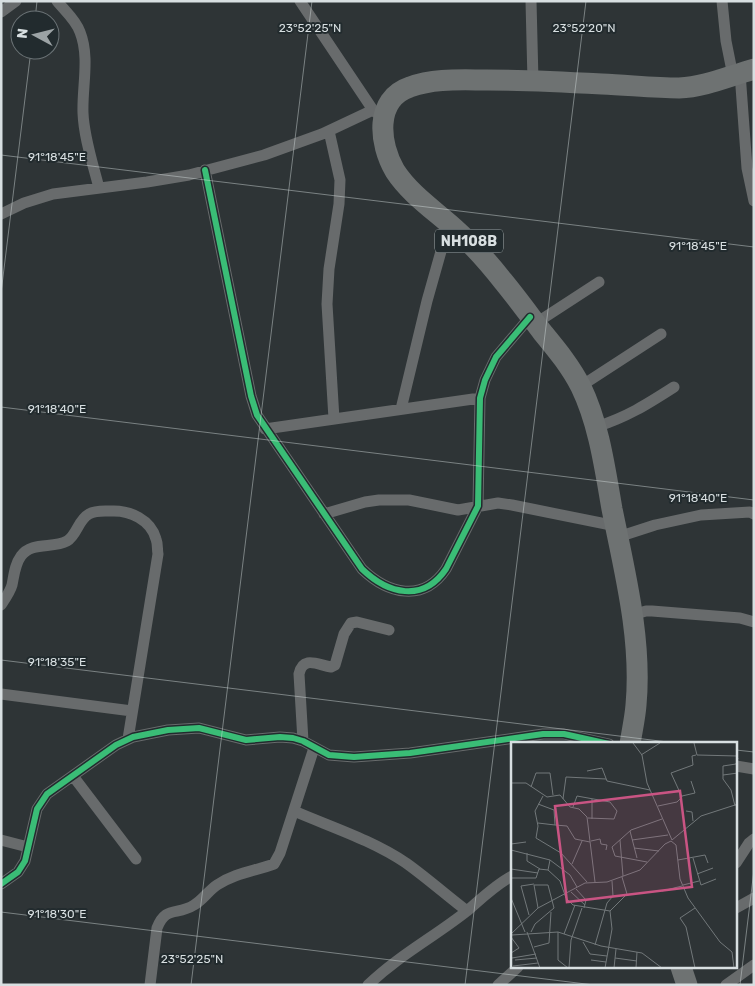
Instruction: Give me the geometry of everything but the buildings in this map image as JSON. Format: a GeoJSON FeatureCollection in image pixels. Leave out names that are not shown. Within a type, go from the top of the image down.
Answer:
{"type":"FeatureCollection","features":[{"type":"Feature","properties":{"kind":"highway"},"geometry":{"type":"LineString","coordinates":[[378,114],[400,91],[420,84],[466,80],[533,81],[681,88],[703,85],[742,73]]}},
{"type":"Feature","properties":{"kind":"highway","name":"NH108B"},"geometry":{"type":"LineString","coordinates":[[378,114],[387,154],[395,170],[414,193],[472,244],[567,364],[581,386],[596,427],[632,615],[637,687],[630,742]]}},
{"type":"Feature","properties":{"kind":"highway"},"geometry":{"type":"LineString","coordinates":[[681,968],[687,985]]}},
{"type":"Feature","properties":{"kind":"street"},"geometry":{"type":"LineString","coordinates":[[1,12],[16,1]]}},
{"type":"Feature","properties":{"kind":"street"},"geometry":{"type":"LineString","coordinates":[[57,1],[81,33],[85,60],[84,130],[99,188]]}},
{"type":"Feature","properties":{"kind":"street"},"geometry":{"type":"LineString","coordinates":[[1,214],[52,194],[156,180],[264,155],[378,114],[300,1]]}},
{"type":"Feature","properties":{"kind":"street"},"geometry":{"type":"LineString","coordinates":[[531,1],[533,81]]}},
{"type":"Feature","properties":{"kind":"street"},"geometry":{"type":"LineString","coordinates":[[722,1],[726,41],[742,73],[746,160],[754,201]]}},
{"type":"Feature","properties":{"kind":"street"},"geometry":{"type":"LineString","coordinates":[[329,131],[340,180],[339,204],[329,269],[327,304],[334,419]]}},
{"type":"Feature","properties":{"kind":"street"},"geometry":{"type":"LineString","coordinates":[[205,170],[251,396],[257,416],[362,569],[375,582],[398,590],[414,591],[430,586],[440,578],[478,506],[480,398],[485,380],[496,357],[533,320],[599,282]]}},
{"type":"Feature","properties":{"kind":"street"},"geometry":{"type":"LineString","coordinates":[[400,409],[449,223]]}},
{"type":"Feature","properties":{"kind":"street"},"geometry":{"type":"LineString","coordinates":[[581,386],[660,334]]}},
{"type":"Feature","properties":{"kind":"street"},"geometry":{"type":"LineString","coordinates":[[596,427],[642,408],[674,387]]}},
{"type":"Feature","properties":{"kind":"street"},"geometry":{"type":"LineString","coordinates":[[265,429],[480,398]]}},
{"type":"Feature","properties":{"kind":"street"},"geometry":{"type":"LineString","coordinates":[[324,514],[378,500],[409,500],[458,510],[498,503],[617,532],[701,515],[750,512],[754,514]]}},
{"type":"Feature","properties":{"kind":"street"},"geometry":{"type":"LineString","coordinates":[[1,605],[11,587],[20,556],[27,550],[36,547],[69,541],[87,515],[96,511],[119,510],[142,519],[150,527],[156,538],[158,554],[128,739]]}},
{"type":"Feature","properties":{"kind":"street"},"geometry":{"type":"LineString","coordinates":[[632,615],[646,610],[740,618],[754,622]]}},
{"type":"Feature","properties":{"kind":"street"},"geometry":{"type":"LineString","coordinates":[[304,741],[300,667],[310,662],[331,667],[334,665],[344,634],[351,623],[357,622],[389,630]]}},
{"type":"Feature","properties":{"kind":"street"},"geometry":{"type":"LineString","coordinates":[[1,694],[132,710]]}},
{"type":"Feature","properties":{"kind":"street"},"geometry":{"type":"LineString","coordinates":[[1,884],[18,872],[25,861],[33,822],[42,800],[47,794],[116,745],[128,739],[153,732],[192,728],[209,729],[246,740],[280,737],[293,738],[304,741],[329,755],[354,757],[410,753],[550,734],[564,734],[600,742]]}},
{"type":"Feature","properties":{"kind":"street"},"geometry":{"type":"LineString","coordinates":[[150,985],[158,928],[160,920],[167,913],[195,905],[215,886],[237,874],[274,864],[280,853],[314,748]]}},
{"type":"Feature","properties":{"kind":"street"},"geometry":{"type":"LineString","coordinates":[[738,766],[754,769]]}},
{"type":"Feature","properties":{"kind":"street"},"geometry":{"type":"LineString","coordinates":[[73,776],[136,859]]}},
{"type":"Feature","properties":{"kind":"street"},"geometry":{"type":"LineString","coordinates":[[294,811],[365,840],[386,851],[406,863],[467,911]]}},
{"type":"Feature","properties":{"kind":"street"},"geometry":{"type":"LineString","coordinates":[[738,860],[749,843],[754,839]]}},
{"type":"Feature","properties":{"kind":"street"},"geometry":{"type":"LineString","coordinates":[[1,840],[28,847]]}},
{"type":"Feature","properties":{"kind":"street"},"geometry":{"type":"LineString","coordinates":[[368,985],[393,963],[467,911],[484,895],[511,877]]}},
{"type":"Feature","properties":{"kind":"street"},"geometry":{"type":"LineString","coordinates":[[738,907],[754,898]]}},
{"type":"Feature","properties":{"kind":"street"},"geometry":{"type":"LineString","coordinates":[[726,985],[754,965]]}},
{"type":"Feature","properties":{"kind":"street"},"geometry":{"type":"LineString","coordinates":[[498,985],[517,968]]}},
{"type":"Feature","properties":{"kind":"cycle path"},"geometry":{"type":"LineString","coordinates":[[205,170],[251,396],[257,415],[362,569],[372,578],[394,589],[416,591],[427,587],[437,580],[446,569],[478,506],[480,398],[485,380],[496,357],[530,317]]}},
{"type":"Feature","properties":{"kind":"cycle path"},"geometry":{"type":"LineString","coordinates":[[1,884],[18,872],[25,861],[37,809],[47,794],[116,745],[133,737],[168,730],[199,728],[246,740],[280,737],[293,738],[303,741],[329,755],[354,757],[410,753],[543,734],[564,734],[600,742]]}}]}
